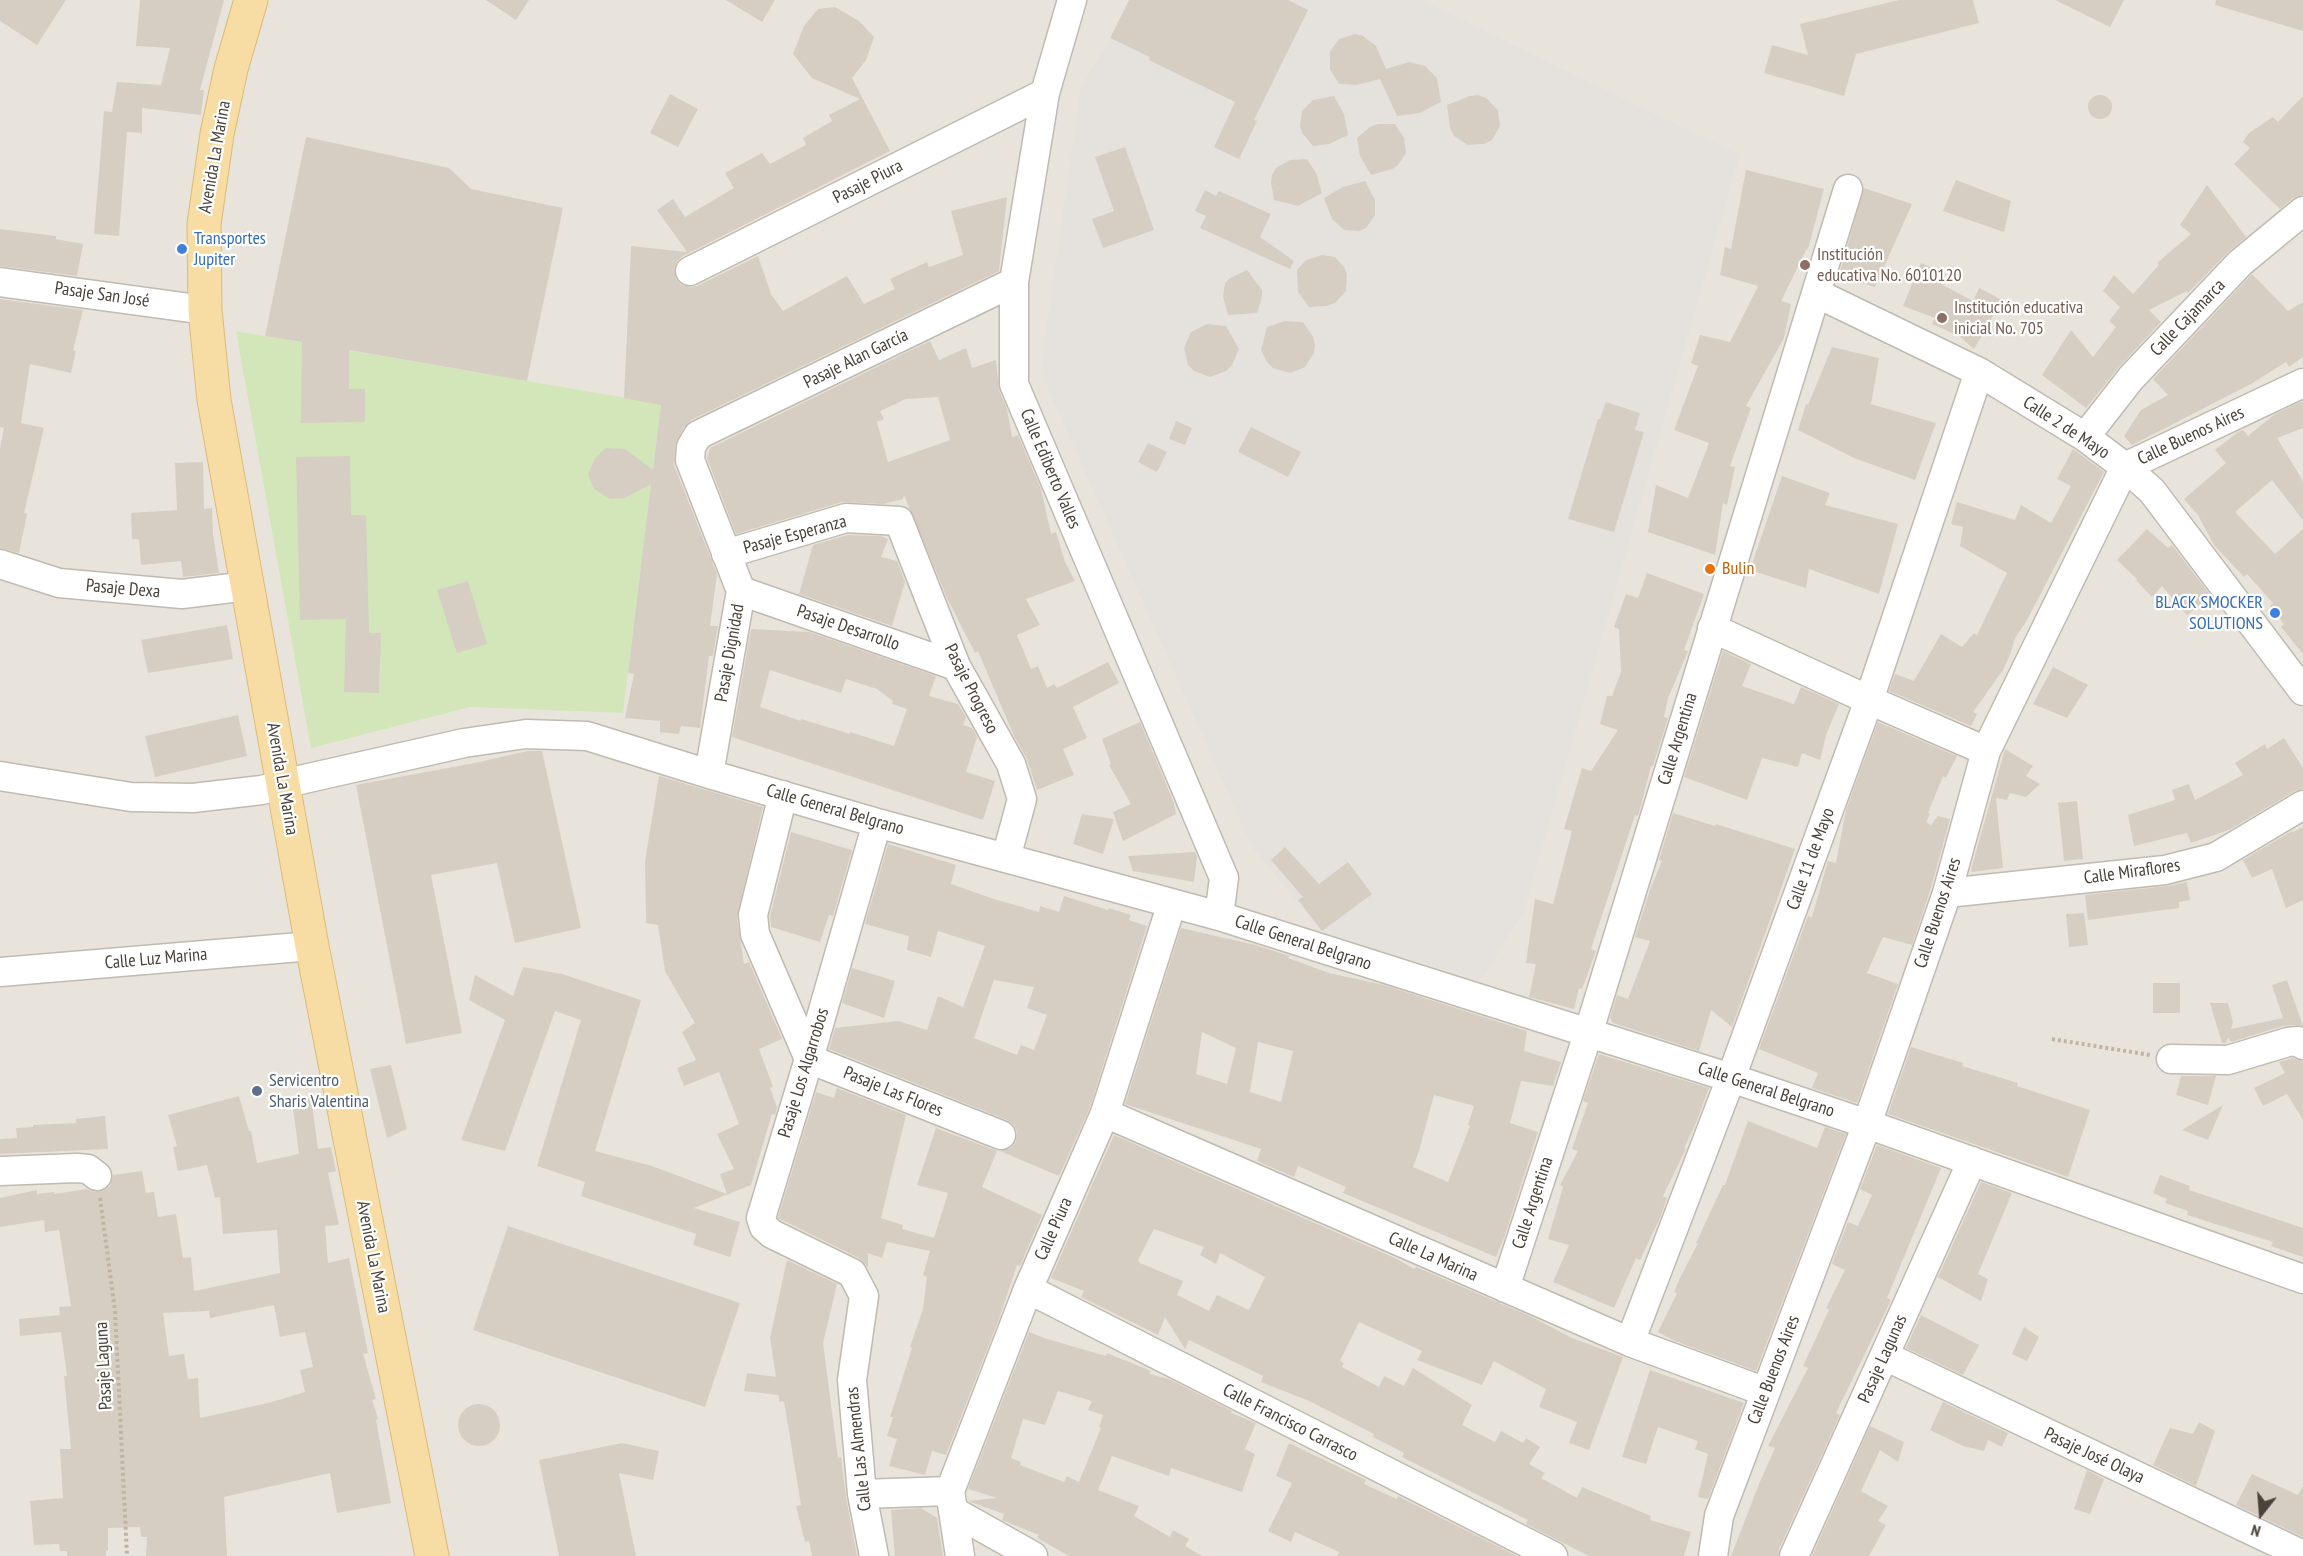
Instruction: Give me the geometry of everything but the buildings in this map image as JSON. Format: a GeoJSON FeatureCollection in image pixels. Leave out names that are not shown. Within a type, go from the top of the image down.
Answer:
{"type":"FeatureCollection","features":[{"type":"Feature","properties":{"kind":"main road","name":"Avenida La Marina"},"geometry":{"type":"LineString","coordinates":[[251,0],[231,69],[217,134],[204,224],[205,310],[214,400],[312,946],[432,1556]]}},
{"type":"Feature","properties":{"kind":"street","name":"Calle Ediberto Valles"},"geometry":{"type":"LineString","coordinates":[[1072,0],[1045,93],[1014,282],[1014,384],[1224,878],[1220,916]]}},
{"type":"Feature","properties":{"kind":"street","name":"Pasaje Piura"},"geometry":{"type":"LineString","coordinates":[[690,271],[1045,93]]}},
{"type":"Feature","properties":{"kind":"street","name":"Calle Argentina"},"geometry":{"type":"LineString","coordinates":[[1505,1288],[1588,1034],[1848,189]]}},
{"type":"Feature","properties":{"kind":"street","name":"Calle Cajamarca"},"geometry":{"type":"LineString","coordinates":[[2085,437],[2131,378],[2240,264],[2303,211]]}},
{"type":"Feature","properties":{"kind":"street","name":"Pasaje San José"},"geometry":{"type":"LineString","coordinates":[[0,282],[205,310]]}},
{"type":"Feature","properties":{"kind":"street","name":"Pasaje Alan García"},"geometry":{"type":"LineString","coordinates":[[698,435],[1014,282]]}},
{"type":"Feature","properties":{"kind":"street","name":"Calle 2 de Mayo"},"geometry":{"type":"LineString","coordinates":[[1816,293],[1979,372],[2085,437],[2125,467],[2152,492],[2303,691]]}},
{"type":"Feature","properties":{"kind":"street","name":"Calle 11 de Mayo"},"geometry":{"type":"LineString","coordinates":[[1630,1342],[1731,1078],[1869,700],[1979,372]]}},
{"type":"Feature","properties":{"kind":"street","name":"Calle Buenos Aires"},"geometry":{"type":"LineString","coordinates":[[1713,1556],[1719,1516],[1867,1124],[1947,893],[1986,751],[2125,467],[2303,383]]}},
{"type":"Feature","properties":{"kind":"street","name":"Pasaje Dignidad"},"geometry":{"type":"LineString","coordinates":[[698,435],[691,447],[690,460],[741,591],[710,774]]}},
{"type":"Feature","properties":{"kind":"street","name":"Pasaje Esperanza"},"geometry":{"type":"LineString","coordinates":[[726,554],[846,518],[899,521]]}},
{"type":"Feature","properties":{"kind":"street","name":"Pasaje Progreso"},"geometry":{"type":"LineString","coordinates":[[899,521],[956,666],[1011,764],[1022,799],[1006,858]]}},
{"type":"Feature","properties":{"kind":"street","name":"Pasaje Dexa"},"geometry":{"type":"LineString","coordinates":[[0,564],[59,583],[182,594],[248,586]]}},
{"type":"Feature","properties":{"kind":"street","name":"Pasaje Desarrollo"},"geometry":{"type":"LineString","coordinates":[[741,591],[956,666]]}},
{"type":"Feature","properties":{"kind":"street"},"geometry":{"type":"LineString","coordinates":[[1712,628],[1986,751]]}},
{"type":"Feature","properties":{"kind":"street","name":"Calle General Belgrano"},"geometry":{"type":"LineString","coordinates":[[0,776],[141,798],[193,798],[262,790],[464,744],[525,734],[587,736],[877,823],[1220,916],[1731,1078],[2303,1279]]}},
{"type":"Feature","properties":{"kind":"street"},"geometry":{"type":"LineString","coordinates":[[783,795],[753,915],[755,934],[809,1059]]}},
{"type":"Feature","properties":{"kind":"street","name":"Calle Miraflores"},"geometry":{"type":"LineString","coordinates":[[1947,893],[2165,870],[2216,857],[2303,805]]}},
{"type":"Feature","properties":{"kind":"street","name":"Pasaje Los Algarrobos"},"geometry":{"type":"LineString","coordinates":[[852,1273],[772,1234],[764,1227],[761,1218],[877,823]]}},
{"type":"Feature","properties":{"kind":"street","name":"Calle Piura"},"geometry":{"type":"LineString","coordinates":[[960,1556],[952,1501],[1028,1289],[1105,1113],[1172,903]]}},
{"type":"Feature","properties":{"kind":"street","name":"Calle Luz Marina"},"geometry":{"type":"LineString","coordinates":[[0,972],[312,946]]}},
{"type":"Feature","properties":{"kind":"street"},"geometry":{"type":"LineString","coordinates":[[2171,1059],[2228,1060],[2288,1042],[2298,1041],[2303,1045]]}},
{"type":"Feature","properties":{"kind":"street","name":"Pasaje Las Flores"},"geometry":{"type":"LineString","coordinates":[[809,1059],[1001,1135]]}},
{"type":"Feature","properties":{"kind":"street","name":"Calle La Marina"},"geometry":{"type":"LineString","coordinates":[[1105,1113],[1630,1342],[1766,1392]]}},
{"type":"Feature","properties":{"kind":"street","name":"Pasaje Lagunas"},"geometry":{"type":"LineString","coordinates":[[1794,1556],[1972,1161]]}},
{"type":"Feature","properties":{"kind":"street"},"geometry":{"type":"LineString","coordinates":[[0,1171],[76,1168],[88,1169],[97,1176]]}},
{"type":"Feature","properties":{"kind":"street","name":"Calle Las Almendras"},"geometry":{"type":"LineString","coordinates":[[852,1273],[864,1296],[852,1380],[862,1494],[873,1556]]}},
{"type":"Feature","properties":{"kind":"street","name":"Calle Francisco Carrasco"},"geometry":{"type":"LineString","coordinates":[[1028,1289],[1553,1556]]}},
{"type":"Feature","properties":{"kind":"street","name":"Pasaje José Olaya"},"geometry":{"type":"LineString","coordinates":[[1885,1356],[2303,1556]]}},
{"type":"Feature","properties":{"kind":"street"},"geometry":{"type":"LineString","coordinates":[[862,1494],[952,1501],[1033,1556]]}},
{"type":"Feature","properties":{"kind":"path"},"geometry":{"type":"LineString","coordinates":[[2052,1039],[2171,1059]]}},
{"type":"Feature","properties":{"kind":"path","name":"Pasaje Laguna"},"geometry":{"type":"LineString","coordinates":[[97,1176],[115,1311],[128,1556]]}},
{"type":"Feature","properties":{"kind":"shaded area"},"geometry":{"type":"Polygon","coordinates":[[[0,0],[2303,0],[2303,1556],[0,1556],[0,0]]]}},
{"type":"Feature","properties":{"kind":"shaded area"},"geometry":{"type":"Polygon","coordinates":[[[1133,0],[1421,0],[1740,155],[1524,912],[1481,980],[1325,935],[1252,847],[1040,371],[1081,87],[1133,0]]]}},
{"type":"Feature","properties":{"kind":"green space"},"geometry":{"type":"Polygon","coordinates":[[[236,331],[661,404],[623,713],[470,707],[311,748],[236,331]]]}},
{"type":"Feature","properties":{"kind":"place","name":"Transportes Jupiter"},"geometry":{"type":"Point","coordinates":[182,249]}},
{"type":"Feature","properties":{"kind":"place","name":"Institución educativa No. 6010120"},"geometry":{"type":"Point","coordinates":[1805,265]}},
{"type":"Feature","properties":{"kind":"place","name":"Institución educativa inicial No. 705"},"geometry":{"type":"Point","coordinates":[1942,318]}},
{"type":"Feature","properties":{"kind":"place","name":"Bulin"},"geometry":{"type":"Point","coordinates":[1710,569]}},
{"type":"Feature","properties":{"kind":"place","name":"BLACK SMOCKER SOLUTIONS"},"geometry":{"type":"Point","coordinates":[2275,613]}},
{"type":"Feature","properties":{"kind":"place","name":"Servicentro Sharis Valentina"},"geometry":{"type":"Point","coordinates":[257,1091]}}]}
